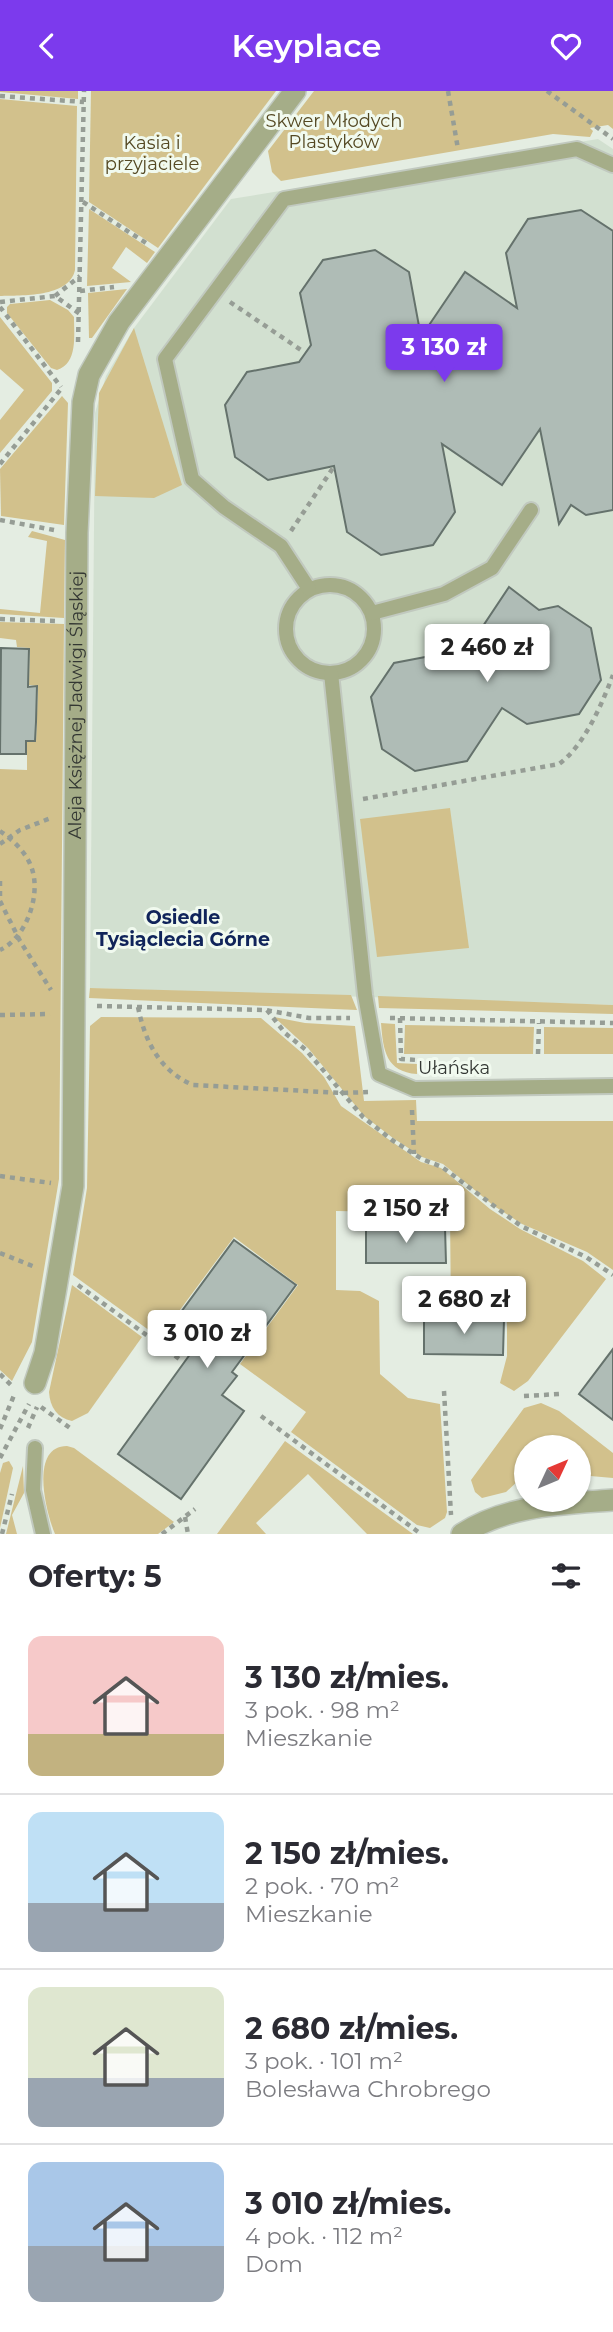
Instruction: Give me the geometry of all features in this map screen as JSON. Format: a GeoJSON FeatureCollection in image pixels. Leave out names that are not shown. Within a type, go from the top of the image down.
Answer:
{"type":"FeatureCollection","features":[{"type":"Feature","properties":{"kind":"street","name":"Aleja Księżnej Jadwigi Śląskiej"},"geometry":{"type":"LineString","coordinates":[[26,1386],[45,1353],[73,1186],[80,426],[89,375],[119,322],[295,91]]}},
{"type":"Feature","properties":{"kind":"street"},"geometry":{"type":"LineString","coordinates":[[455,1528],[519,1510],[613,1500]]}},
{"type":"Feature","properties":{"kind":"lane"},"geometry":{"type":"LineString","coordinates":[[309,589],[281,546],[224,507],[192,479],[166,359],[284,199],[577,149],[613,165]]}},
{"type":"Feature","properties":{"kind":"lane"},"geometry":{"type":"LineString","coordinates":[[372,613],[444,594],[492,568],[531,510]]}},
{"type":"Feature","properties":{"kind":"lane"},"geometry":{"type":"LineString","coordinates":[[327,584],[346,587],[362,597],[372,613],[374,632],[369,651],[357,664],[331,673],[306,667],[293,655],[287,642],[287,614],[294,601],[309,589],[327,584]]}},
{"type":"Feature","properties":{"kind":"lane"},"geometry":{"type":"LineString","coordinates":[[331,673],[365,995],[379,1074]]}},
{"type":"Feature","properties":{"kind":"lane","name":"Ułańska"},"geometry":{"type":"LineString","coordinates":[[379,1074],[414,1089],[613,1086]]}},
{"type":"Feature","properties":{"kind":"lane"},"geometry":{"type":"LineString","coordinates":[[35,1448],[33,1490],[43,1534]]}},
{"type":"Feature","properties":{"kind":"path"},"geometry":{"type":"LineString","coordinates":[[78,344],[84,91]]}},
{"type":"Feature","properties":{"kind":"path"},"geometry":{"type":"LineString","coordinates":[[448,91],[461,167]]}},
{"type":"Feature","properties":{"kind":"path"},"geometry":{"type":"LineString","coordinates":[[547,91],[613,139]]}},
{"type":"Feature","properties":{"kind":"path"},"geometry":{"type":"LineString","coordinates":[[0,96],[84,102]]}},
{"type":"Feature","properties":{"kind":"path"},"geometry":{"type":"LineString","coordinates":[[82,202],[169,257]]}},
{"type":"Feature","properties":{"kind":"path"},"geometry":{"type":"LineString","coordinates":[[62,387],[0,305],[55,296],[80,275]]}},
{"type":"Feature","properties":{"kind":"path"},"geometry":{"type":"LineString","coordinates":[[215,292],[301,350]]}},
{"type":"Feature","properties":{"kind":"path"},"geometry":{"type":"LineString","coordinates":[[55,296],[80,314]]}},
{"type":"Feature","properties":{"kind":"path"},"geometry":{"type":"LineString","coordinates":[[0,464],[62,387],[74,367],[89,375]]}},
{"type":"Feature","properties":{"kind":"path"},"geometry":{"type":"LineString","coordinates":[[281,546],[333,468]]}},
{"type":"Feature","properties":{"kind":"path"},"geometry":{"type":"LineString","coordinates":[[0,520],[78,533]]}},
{"type":"Feature","properties":{"kind":"path"},"geometry":{"type":"LineString","coordinates":[[0,619],[77,622]]}},
{"type":"Feature","properties":{"kind":"path"},"geometry":{"type":"LineString","coordinates":[[345,802],[559,764],[582,738],[613,675]]}},
{"type":"Feature","properties":{"kind":"path"},"geometry":{"type":"LineString","coordinates":[[0,844],[35,824],[76,811]]}},
{"type":"Feature","properties":{"kind":"path"},"geometry":{"type":"LineString","coordinates":[[0,831],[28,859],[34,886],[27,921],[18,937],[0,950]]}},
{"type":"Feature","properties":{"kind":"path"},"geometry":{"type":"LineString","coordinates":[[0,881],[0,901],[42,979],[75,1011]]}},
{"type":"Feature","properties":{"kind":"path"},"geometry":{"type":"LineString","coordinates":[[138,1007],[142,1028],[153,1052],[175,1077],[193,1085],[343,1093],[388,1090],[379,1074]]}},
{"type":"Feature","properties":{"kind":"path"},"geometry":{"type":"LineString","coordinates":[[0,1015],[138,1007],[266,1010],[309,1017],[613,1023]]}},
{"type":"Feature","properties":{"kind":"path"},"geometry":{"type":"LineString","coordinates":[[266,1010],[363,1118],[414,1154],[442,1167],[522,1226],[586,1257],[613,1275]]}},
{"type":"Feature","properties":{"kind":"path"},"geometry":{"type":"LineString","coordinates":[[400,1018],[401,1059],[417,1060]]}},
{"type":"Feature","properties":{"kind":"path"},"geometry":{"type":"LineString","coordinates":[[538,1054],[539,1023]]}},
{"type":"Feature","properties":{"kind":"path"},"geometry":{"type":"LineString","coordinates":[[411,1103],[414,1154]]}},
{"type":"Feature","properties":{"kind":"path"},"geometry":{"type":"LineString","coordinates":[[0,1176],[73,1186]]}},
{"type":"Feature","properties":{"kind":"path"},"geometry":{"type":"LineString","coordinates":[[0,1253],[72,1280],[182,1361]]}},
{"type":"Feature","properties":{"kind":"path"},"geometry":{"type":"LineString","coordinates":[[0,1429],[26,1386]]}},
{"type":"Feature","properties":{"kind":"path"},"geometry":{"type":"LineString","coordinates":[[0,1458],[31,1401],[26,1386]]}},
{"type":"Feature","properties":{"kind":"path"},"geometry":{"type":"LineString","coordinates":[[444,1391],[451,1512],[455,1528]]}},
{"type":"Feature","properties":{"kind":"path"},"geometry":{"type":"LineString","coordinates":[[524,1396],[560,1394]]}},
{"type":"Feature","properties":{"kind":"path"},"geometry":{"type":"LineString","coordinates":[[41,1408],[70,1428]]}},
{"type":"Feature","properties":{"kind":"path"},"geometry":{"type":"LineString","coordinates":[[261,1416],[421,1534]]}},
{"type":"Feature","properties":{"kind":"path"},"geometry":{"type":"LineString","coordinates":[[162,1534],[195,1509]]}},
{"type":"Feature","properties":{"kind":"path"},"geometry":{"type":"LineString","coordinates":[[185,1517],[188,1534]]}},
{"type":"Feature","properties":{"kind":"shaded area"},"geometry":{"type":"Polygon","coordinates":[[[598,139],[613,149],[613,1005],[90,988],[95,413],[106,376],[134,328],[231,199],[598,139]]]}},
{"type":"Feature","properties":{"kind":"green space"},"geometry":{"type":"Polygon","coordinates":[[[78,91],[78,99],[0,92],[78,91]]]}},
{"type":"Feature","properties":{"kind":"green space","name":"Kasia i przyjaciele"},"geometry":{"type":"Polygon","coordinates":[[[91,91],[276,91],[158,248],[89,202],[91,91]]]}},
{"type":"Feature","properties":{"kind":"green space","name":"Skwer Młodych Plastyków"},"geometry":{"type":"Polygon","coordinates":[[[314,91],[613,91],[613,129],[608,125],[590,128],[593,131],[590,137],[553,134],[281,181],[272,172],[268,151],[314,91]]]}},
{"type":"Feature","properties":{"kind":"green space"},"geometry":{"type":"Polygon","coordinates":[[[0,99],[77,106],[75,270],[64,286],[43,293],[0,296],[0,99]]]}},
{"type":"Feature","properties":{"kind":"green space"},"geometry":{"type":"Polygon","coordinates":[[[89,209],[155,252],[147,263],[126,247],[112,268],[131,282],[87,286],[89,209]]]}},
{"type":"Feature","properties":{"kind":"green space"},"geometry":{"type":"Polygon","coordinates":[[[127,289],[92,338],[89,338],[88,293],[127,289]]]}},
{"type":"Feature","properties":{"kind":"green space"},"geometry":{"type":"Polygon","coordinates":[[[50,300],[68,310],[74,317],[72,355],[64,366],[57,370],[51,368],[7,313],[10,304],[50,300]]]}},
{"type":"Feature","properties":{"kind":"green space"},"geometry":{"type":"Polygon","coordinates":[[[0,317],[52,383],[52,391],[0,453],[0,420],[24,390],[0,369],[0,317]]]}},
{"type":"Feature","properties":{"kind":"green space"},"geometry":{"type":"Polygon","coordinates":[[[134,328],[182,485],[154,498],[95,496],[99,393],[134,328]]]}},
{"type":"Feature","properties":{"kind":"green space"},"geometry":{"type":"Polygon","coordinates":[[[62,396],[68,403],[64,525],[1,516],[0,469],[62,396]]]}},
{"type":"Feature","properties":{"kind":"green space"},"geometry":{"type":"Polygon","coordinates":[[[32,531],[65,540],[64,618],[0,614],[0,609],[40,613],[47,541],[28,537],[32,531]]]}},
{"type":"Feature","properties":{"kind":"green space"},"geometry":{"type":"Polygon","coordinates":[[[0,622],[64,624],[59,1179],[32,1342],[12,1381],[0,1370],[0,769],[27,770],[27,742],[36,742],[38,686],[29,685],[30,648],[17,647],[16,640],[0,638],[0,622]]]}},
{"type":"Feature","properties":{"kind":"green space"},"geometry":{"type":"Polygon","coordinates":[[[450,808],[469,948],[377,957],[360,819],[450,808]]]}},
{"type":"Feature","properties":{"kind":"green space"},"geometry":{"type":"Polygon","coordinates":[[[90,988],[351,995],[357,1010],[89,998],[90,988]]]}},
{"type":"Feature","properties":{"kind":"green space"},"geometry":{"type":"Polygon","coordinates":[[[378,996],[613,1005],[613,1014],[379,1008],[378,996]]]}},
{"type":"Feature","properties":{"kind":"green space"},"geometry":{"type":"Polygon","coordinates":[[[101,1017],[261,1018],[302,1053],[324,1077],[341,1106],[421,1162],[441,1168],[490,1209],[520,1229],[583,1261],[606,1279],[528,1381],[514,1391],[500,1383],[507,1356],[507,1316],[451,1313],[450,1213],[336,1211],[336,1290],[360,1291],[379,1301],[380,1374],[408,1398],[440,1404],[447,1512],[445,1518],[430,1528],[417,1525],[291,1432],[306,1412],[240,1364],[298,1285],[234,1237],[168,1326],[157,1336],[73,1275],[87,1188],[90,1026],[101,1017]]]}},
{"type":"Feature","properties":{"kind":"green space"},"geometry":{"type":"Polygon","coordinates":[[[274,1017],[305,1023],[355,1026],[364,1101],[416,1100],[417,1121],[613,1121],[613,1270],[587,1252],[522,1224],[494,1206],[443,1164],[422,1157],[393,1138],[364,1116],[308,1048],[274,1017]]]}},
{"type":"Feature","properties":{"kind":"green space"},"geometry":{"type":"Polygon","coordinates":[[[381,1023],[395,1024],[397,1063],[417,1064],[417,1074],[399,1069],[388,1058],[381,1023]]]}},
{"type":"Feature","properties":{"kind":"green space"},"geometry":{"type":"Polygon","coordinates":[[[405,1025],[534,1027],[533,1054],[404,1054],[405,1025]]]}},
{"type":"Feature","properties":{"kind":"green space"},"geometry":{"type":"Polygon","coordinates":[[[544,1027],[613,1028],[613,1054],[544,1054],[544,1027]]]}},
{"type":"Feature","properties":{"kind":"green space"},"geometry":{"type":"Polygon","coordinates":[[[72,1285],[142,1337],[88,1413],[72,1421],[55,1411],[49,1392],[72,1285]]]}},
{"type":"Feature","properties":{"kind":"green space"},"geometry":{"type":"Polygon","coordinates":[[[541,1403],[559,1411],[590,1435],[514,1435],[514,1485],[506,1492],[482,1498],[475,1492],[471,1480],[524,1408],[541,1403]]]}},
{"type":"Feature","properties":{"kind":"green space"},"geometry":{"type":"Polygon","coordinates":[[[592,1437],[613,1453],[613,1478],[592,1476],[592,1437]]]}},
{"type":"Feature","properties":{"kind":"green space"},"geometry":{"type":"Polygon","coordinates":[[[285,1441],[413,1534],[367,1534],[308,1474],[256,1523],[266,1534],[217,1534],[285,1441]]]}},
{"type":"Feature","properties":{"kind":"green space"},"geometry":{"type":"Polygon","coordinates":[[[67,1446],[74,1448],[174,1522],[158,1534],[55,1534],[45,1497],[44,1468],[55,1449],[67,1446]]]}},
{"type":"Feature","properties":{"kind":"green space"},"geometry":{"type":"Polygon","coordinates":[[[9,1461],[13,1468],[0,1528],[0,1473],[3,1463],[9,1461]]]}},
{"type":"Feature","properties":{"kind":"green space"},"geometry":{"type":"Polygon","coordinates":[[[23,1466],[24,1493],[12,1515],[17,1534],[6,1534],[23,1466]]]}},
{"type":"Feature","properties":{"kind":"building"},"geometry":{"type":"Polygon","coordinates":[[[581,210],[613,231],[613,510],[586,515],[571,505],[559,524],[540,429],[502,485],[442,444],[455,512],[433,545],[381,555],[347,532],[334,466],[268,480],[235,457],[225,405],[247,372],[299,362],[311,345],[300,293],[323,260],[375,250],[409,272],[421,337],[465,272],[517,308],[506,253],[528,219],[581,210]]]}},
{"type":"Feature","properties":{"kind":"building"},"geometry":{"type":"Polygon","coordinates":[[[509,587],[539,610],[558,606],[591,628],[601,680],[579,714],[527,724],[502,708],[467,761],[415,771],[382,749],[371,697],[394,663],[446,653],[459,662],[509,587]]]}},
{"type":"Feature","properties":{"kind":"building"},"geometry":{"type":"Polygon","coordinates":[[[1,648],[29,649],[28,687],[37,686],[36,722],[35,741],[26,741],[26,754],[0,754],[1,648]]]}},
{"type":"Feature","properties":{"kind":"building"},"geometry":{"type":"Polygon","coordinates":[[[366,1227],[445,1227],[446,1263],[366,1263],[366,1227]]]}},
{"type":"Feature","properties":{"kind":"building"},"geometry":{"type":"Polygon","coordinates":[[[234,1240],[296,1285],[232,1372],[237,1376],[222,1395],[244,1411],[181,1499],[118,1454],[196,1346],[170,1327],[234,1240]]]}},
{"type":"Feature","properties":{"kind":"building"},"geometry":{"type":"Polygon","coordinates":[[[424,1318],[504,1319],[503,1355],[424,1354],[424,1318]]]}},
{"type":"Feature","properties":{"kind":"building"},"geometry":{"type":"Polygon","coordinates":[[[613,1349],[613,1420],[579,1394],[613,1349]]]}},
{"type":"Feature","properties":{"kind":"district","name":"Osiedle Tysiąclecia Górne"},"geometry":{"type":"Point","coordinates":[183,928]}}]}
